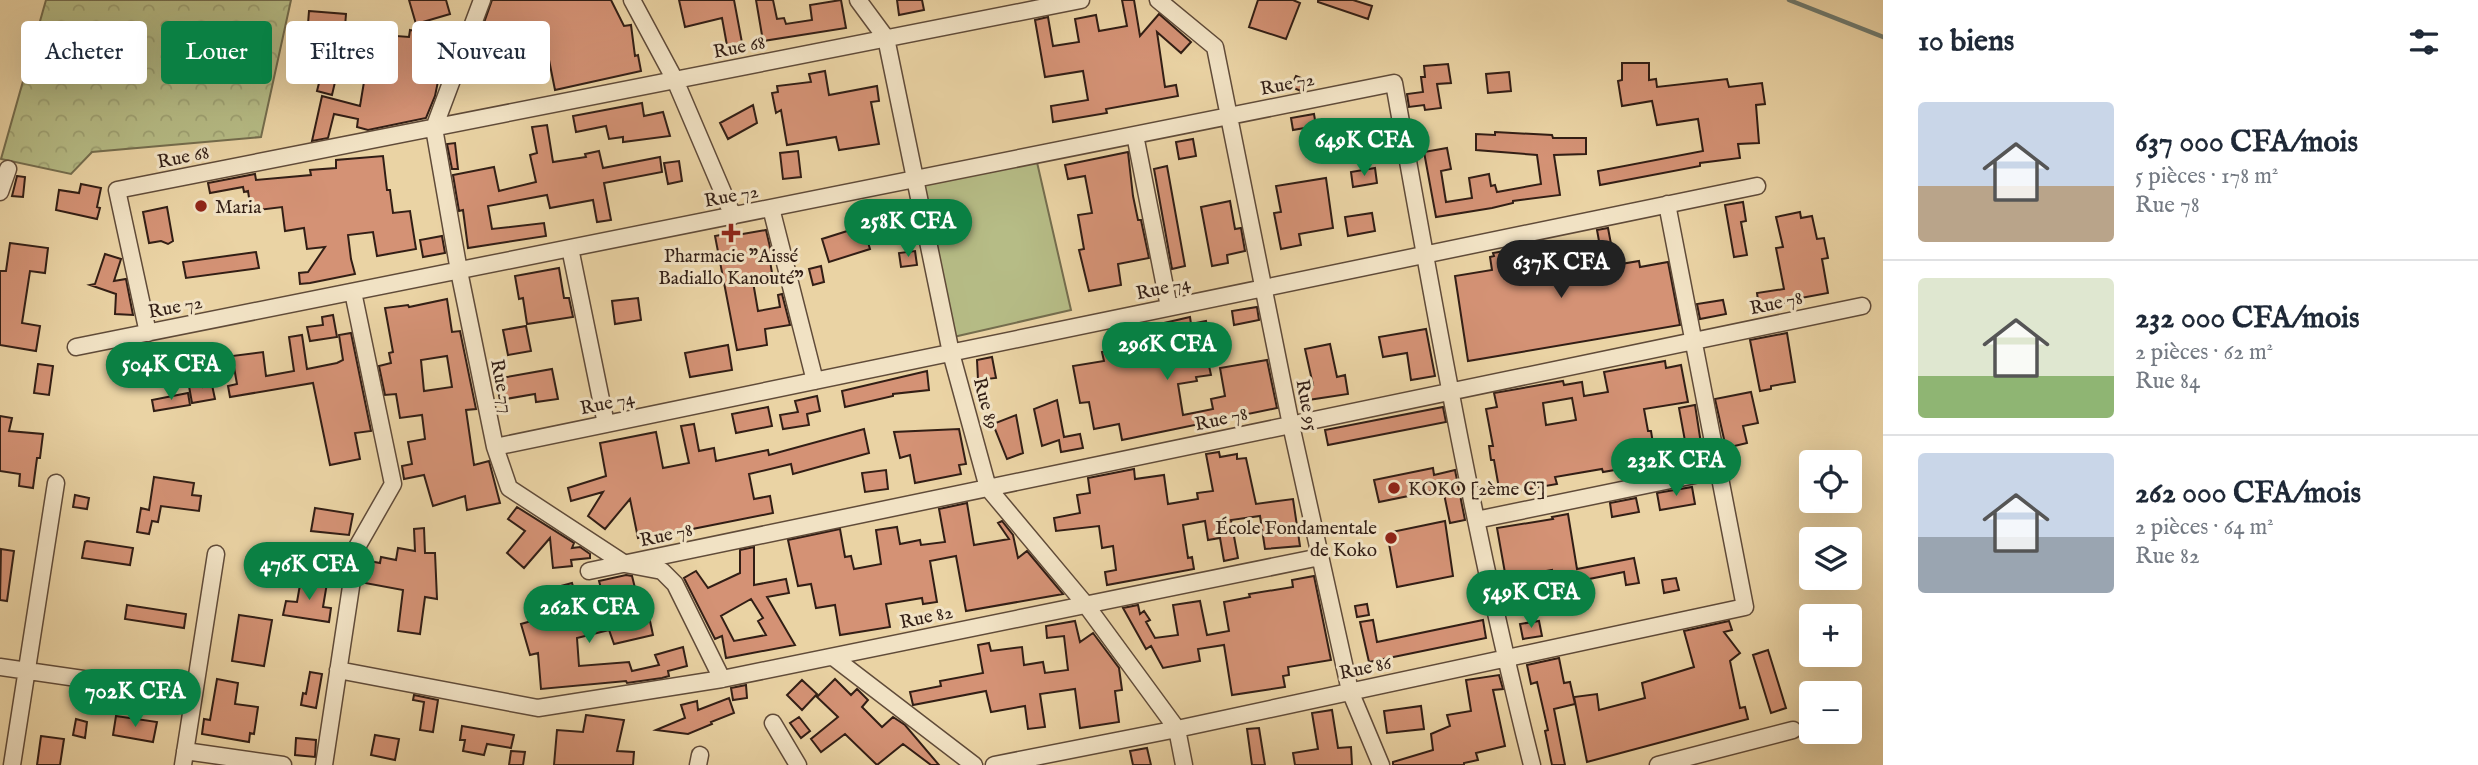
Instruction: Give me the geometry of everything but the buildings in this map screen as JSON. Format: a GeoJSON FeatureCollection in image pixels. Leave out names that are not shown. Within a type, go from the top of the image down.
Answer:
{"type":"FeatureCollection","features":[{"type":"Feature","properties":{"kind":"street"},"geometry":{"type":"LineString","coordinates":[[434,128],[482,0]]}},
{"type":"Feature","properties":{"kind":"street"},"geometry":{"type":"LineString","coordinates":[[632,0],[675,80],[733,216]]}},
{"type":"Feature","properties":{"kind":"street","name":"Rue 89"},"geometry":{"type":"LineString","coordinates":[[858,0],[886,38],[951,353],[988,488],[1086,605],[1177,729],[1184,765]]}},
{"type":"Feature","properties":{"kind":"street","name":"Rue 68"},"geometry":{"type":"LineString","coordinates":[[148,333],[117,190],[1081,0]]}},
{"type":"Feature","properties":{"kind":"street","name":"Rue 95"},"geometry":{"type":"LineString","coordinates":[[1158,0],[1215,47],[1290,425],[1350,691],[1381,765]]}},
{"type":"Feature","properties":{"kind":"street","name":"Rue 72"},"geometry":{"type":"LineString","coordinates":[[76,347],[1394,83],[1425,254]]}},
{"type":"Feature","properties":{"kind":"street","name":"Rue 77"},"geometry":{"type":"LineString","coordinates":[[434,128],[459,271],[495,447],[509,488],[625,564],[662,571],[675,584],[722,680]]}},
{"type":"Feature","properties":{"kind":"street"},"geometry":{"type":"LineString","coordinates":[[1135,135],[1169,307]]}},
{"type":"Feature","properties":{"kind":"street"},"geometry":{"type":"LineString","coordinates":[[0,192],[8,169]]}},
{"type":"Feature","properties":{"kind":"street","name":"Rue 74"},"geometry":{"type":"LineString","coordinates":[[495,447],[1757,186]]}},
{"type":"Feature","properties":{"kind":"street"},"geometry":{"type":"LineString","coordinates":[[1476,520],[1719,470],[1667,204]]}},
{"type":"Feature","properties":{"kind":"street"},"geometry":{"type":"LineString","coordinates":[[771,208],[814,381]]}},
{"type":"Feature","properties":{"kind":"street"},"geometry":{"type":"LineString","coordinates":[[570,248],[606,424]]}},
{"type":"Feature","properties":{"kind":"street"},"geometry":{"type":"LineString","coordinates":[[1425,254],[1476,520],[1505,658],[1532,765]]}},
{"type":"Feature","properties":{"kind":"street"},"geometry":{"type":"LineString","coordinates":[[324,765],[357,547],[393,484],[353,292]]}},
{"type":"Feature","properties":{"kind":"street","name":"Rue 78"},"geometry":{"type":"LineString","coordinates":[[589,571],[1861,306]]}},
{"type":"Feature","properties":{"kind":"street","name":"Rue 86"},"geometry":{"type":"LineString","coordinates":[[994,765],[1177,729],[1745,607],[1719,470]]}},
{"type":"Feature","properties":{"kind":"street"},"geometry":{"type":"LineString","coordinates":[[12,765],[56,483]]}},
{"type":"Feature","properties":{"kind":"street"},"geometry":{"type":"LineString","coordinates":[[216,554],[184,758],[283,765]]}},
{"type":"Feature","properties":{"kind":"street","name":"Rue 82"},"geometry":{"type":"LineString","coordinates":[[338,670],[538,708],[722,680],[1320,557]]}},
{"type":"Feature","properties":{"kind":"street"},"geometry":{"type":"LineString","coordinates":[[833,657],[974,765]]}},
{"type":"Feature","properties":{"kind":"street"},"geometry":{"type":"LineString","coordinates":[[0,667],[194,695]]}},
{"type":"Feature","properties":{"kind":"street"},"geometry":{"type":"LineString","coordinates":[[774,723],[798,765]]}},
{"type":"Feature","properties":{"kind":"street"},"geometry":{"type":"LineString","coordinates":[[1658,765],[1793,730]]}},
{"type":"Feature","properties":{"kind":"green space"},"geometry":{"type":"Polygon","coordinates":[[[46,0],[291,0],[261,137],[92,152],[71,174],[1,159],[22,84],[147,84],[147,21],[40,21],[46,0]]]}},
{"type":"Feature","properties":{"kind":"green space"},"geometry":{"type":"Polygon","coordinates":[[[1036,158],[1071,310],[949,338],[914,186],[1036,158]]]}},
{"type":"Feature","properties":{"kind":"waterway"},"geometry":{"type":"LineString","coordinates":[[1789,0],[1883,37]]}},
{"type":"Feature","properties":{"kind":"place","name":"Maria"},"geometry":{"type":"Point","coordinates":[201,206]}},
{"type":"Feature","properties":{"kind":"place","name":"Pharmacie \"Aissé Badiallo Kanouté\""},"geometry":{"type":"Point","coordinates":[731,233]}},
{"type":"Feature","properties":{"kind":"place","name":"KOKO [2ème C]"},"geometry":{"type":"Point","coordinates":[1394,488]}},
{"type":"Feature","properties":{"kind":"place","name":"École Fondamentale de Koko"},"geometry":{"type":"Point","coordinates":[1391,538]}}]}
